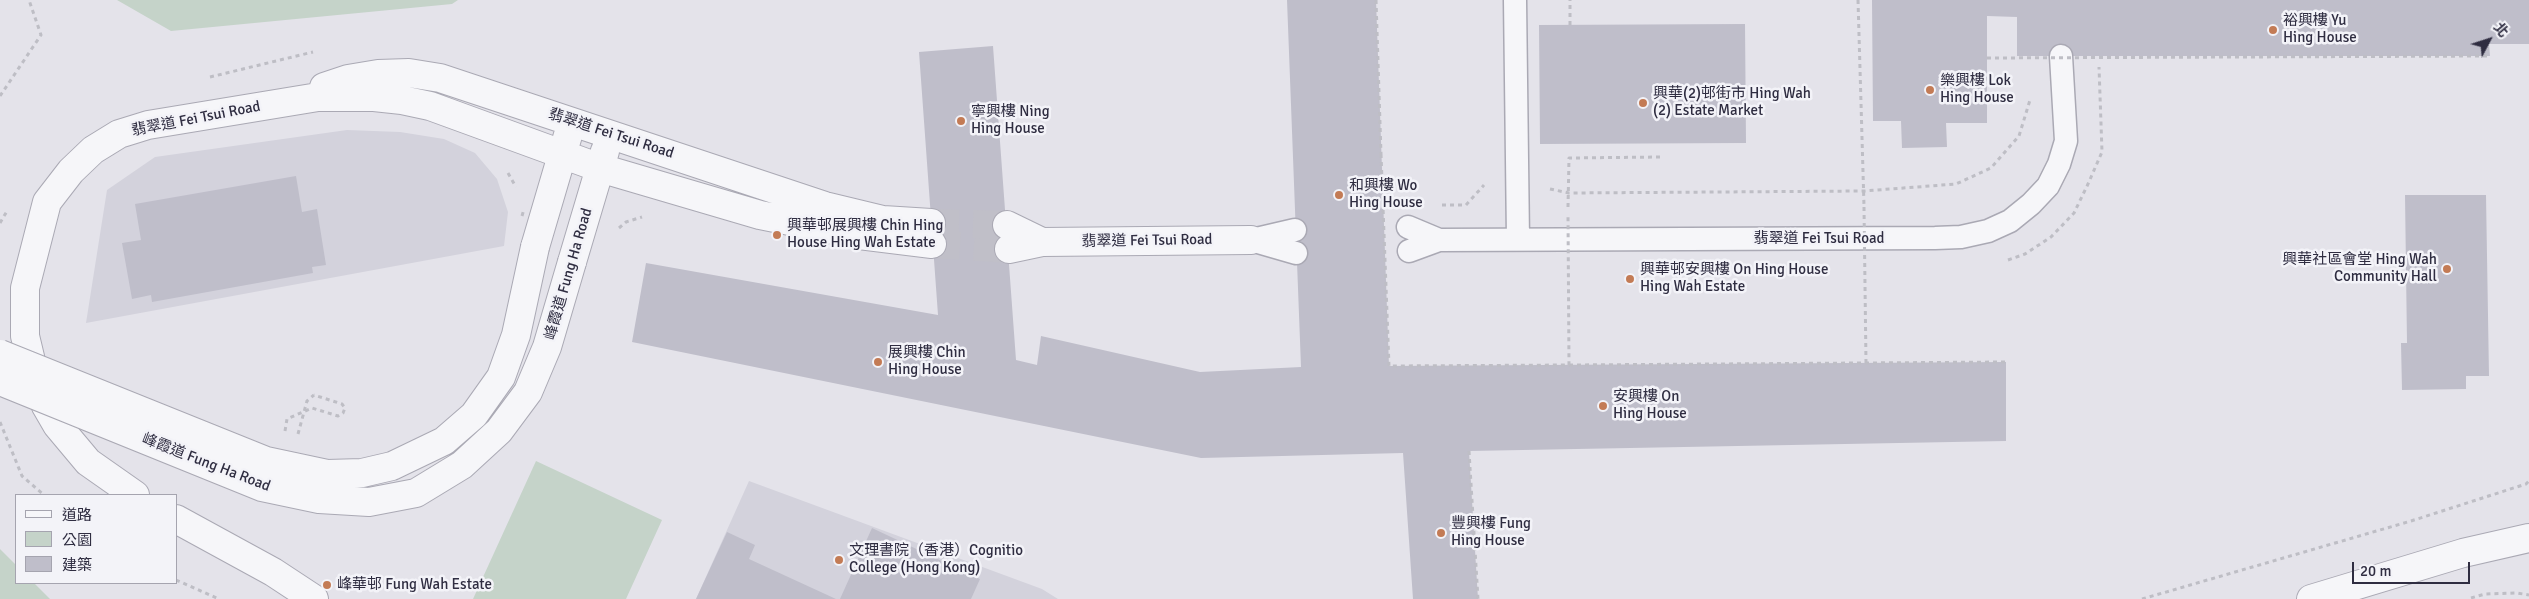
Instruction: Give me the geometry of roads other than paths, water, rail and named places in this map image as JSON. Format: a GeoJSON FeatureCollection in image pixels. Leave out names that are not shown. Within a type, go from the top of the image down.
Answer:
{"type":"FeatureCollection","features":[{"type":"Feature","properties":{"kind":"street","name":"翡翠道 Fei Tsui Road"},"geometry":{"type":"LineString","coordinates":[[134,494],[88,462],[57,425],[36,382],[25,336],[25,288],[47,202],[71,171],[93,150],[119,134],[148,125],[290,101],[346,96],[412,102],[430,106],[600,168],[760,214],[859,235],[932,234],[854,214],[440,78],[409,73],[378,74],[348,79],[290,101]]}},
{"type":"Feature","properties":{"kind":"street","name":"峰霞道 Fung Ha Road"},"geometry":{"type":"LineString","coordinates":[[0,354],[266,462],[327,474],[362,473],[392,466],[444,441],[474,415],[501,378],[516,336],[528,236],[563,154],[572,122]]}},
{"type":"Feature","properties":{"kind":"street","name":"峰霞道 Fung Ha Road"},"geometry":{"type":"LineString","coordinates":[[0,381],[262,487],[319,499],[369,502],[416,493],[462,465],[499,431],[528,392],[547,347],[610,133]]}},
{"type":"Feature","properties":{"kind":"street","name":"翡翠道 Fei Tsui Road"},"geometry":{"type":"LineString","coordinates":[[1008,237],[1042,242],[1251,240]]}},
{"type":"Feature","properties":{"kind":"street"},"geometry":{"type":"LineString","coordinates":[[178,520],[273,572],[314,599]]}},
{"type":"Feature","properties":{"kind":"street"},"geometry":{"type":"LineString","coordinates":[[2311,599],[2463,553],[2529,538]]}},
{"type":"Feature","properties":{"kind":"lane"},"geometry":{"type":"LineString","coordinates":[[1515,0],[1518,239]]}},
{"type":"Feature","properties":{"kind":"lane","name":"翡翠道 Fei Tsui Road"},"geometry":{"type":"LineString","coordinates":[[1409,251],[1439,240],[1935,238],[1962,237],[1988,231],[2010,221],[2031,204],[2048,186],[2059,164],[2066,142],[2061,56]]}},
{"type":"Feature","properties":{"kind":"lane","name":"翡翠道 Fei Tsui Road"},"geometry":{"type":"LineString","coordinates":[[1408,227],[1439,240]]}},
{"type":"Feature","properties":{"kind":"lane","name":"翡翠道 Fei Tsui Road"},"geometry":{"type":"LineString","coordinates":[[1251,240],[1295,230]]}},
{"type":"Feature","properties":{"kind":"lane","name":"翡翠道 Fei Tsui Road"},"geometry":{"type":"LineString","coordinates":[[1251,240],[1296,253]]}},
{"type":"Feature","properties":{"kind":"tunnel"},"geometry":{"type":"LineString","coordinates":[[931,223],[1007,225]]}},
{"type":"Feature","properties":{"kind":"tunnel"},"geometry":{"type":"LineString","coordinates":[[932,244],[1009,249]]}},
{"type":"Feature","properties":{"kind":"place","name":"裕興樓 Yu Hing House"},"geometry":{"type":"Point","coordinates":[2273,30]}},
{"type":"Feature","properties":{"kind":"place","name":"樂興樓 Lok Hing House"},"geometry":{"type":"Point","coordinates":[1930,90]}},
{"type":"Feature","properties":{"kind":"place","name":"興華(2)邨街市 Hing Wah (2) Estate Market"},"geometry":{"type":"Point","coordinates":[1643,103]}},
{"type":"Feature","properties":{"kind":"place","name":"寧興樓 Ning Hing House"},"geometry":{"type":"Point","coordinates":[961,121]}},
{"type":"Feature","properties":{"kind":"place","name":"和興樓 Wo Hing House"},"geometry":{"type":"Point","coordinates":[1339,195]}},
{"type":"Feature","properties":{"kind":"place","name":"興華邨展興樓 Chin Hing House Hing Wah Estate"},"geometry":{"type":"Point","coordinates":[777,235]}},
{"type":"Feature","properties":{"kind":"place","name":"興華社區會堂 Hing Wah Community Hall"},"geometry":{"type":"Point","coordinates":[2447,269]}},
{"type":"Feature","properties":{"kind":"place","name":"興華邨安興樓 On Hing House Hing Wah Estate"},"geometry":{"type":"Point","coordinates":[1630,279]}},
{"type":"Feature","properties":{"kind":"place","name":"展興樓 Chin Hing House"},"geometry":{"type":"Point","coordinates":[878,362]}},
{"type":"Feature","properties":{"kind":"place","name":"安興樓 On Hing House"},"geometry":{"type":"Point","coordinates":[1603,406]}},
{"type":"Feature","properties":{"kind":"place","name":"豐興樓 Fung Hing House"},"geometry":{"type":"Point","coordinates":[1441,533]}},
{"type":"Feature","properties":{"kind":"place","name":"文理書院（香港）Cognitio College (Hong Kong)"},"geometry":{"type":"Point","coordinates":[839,560]}},
{"type":"Feature","properties":{"kind":"place","name":"峰華邨 Fung Wah Estate"},"geometry":{"type":"Point","coordinates":[327,585]}}]}
